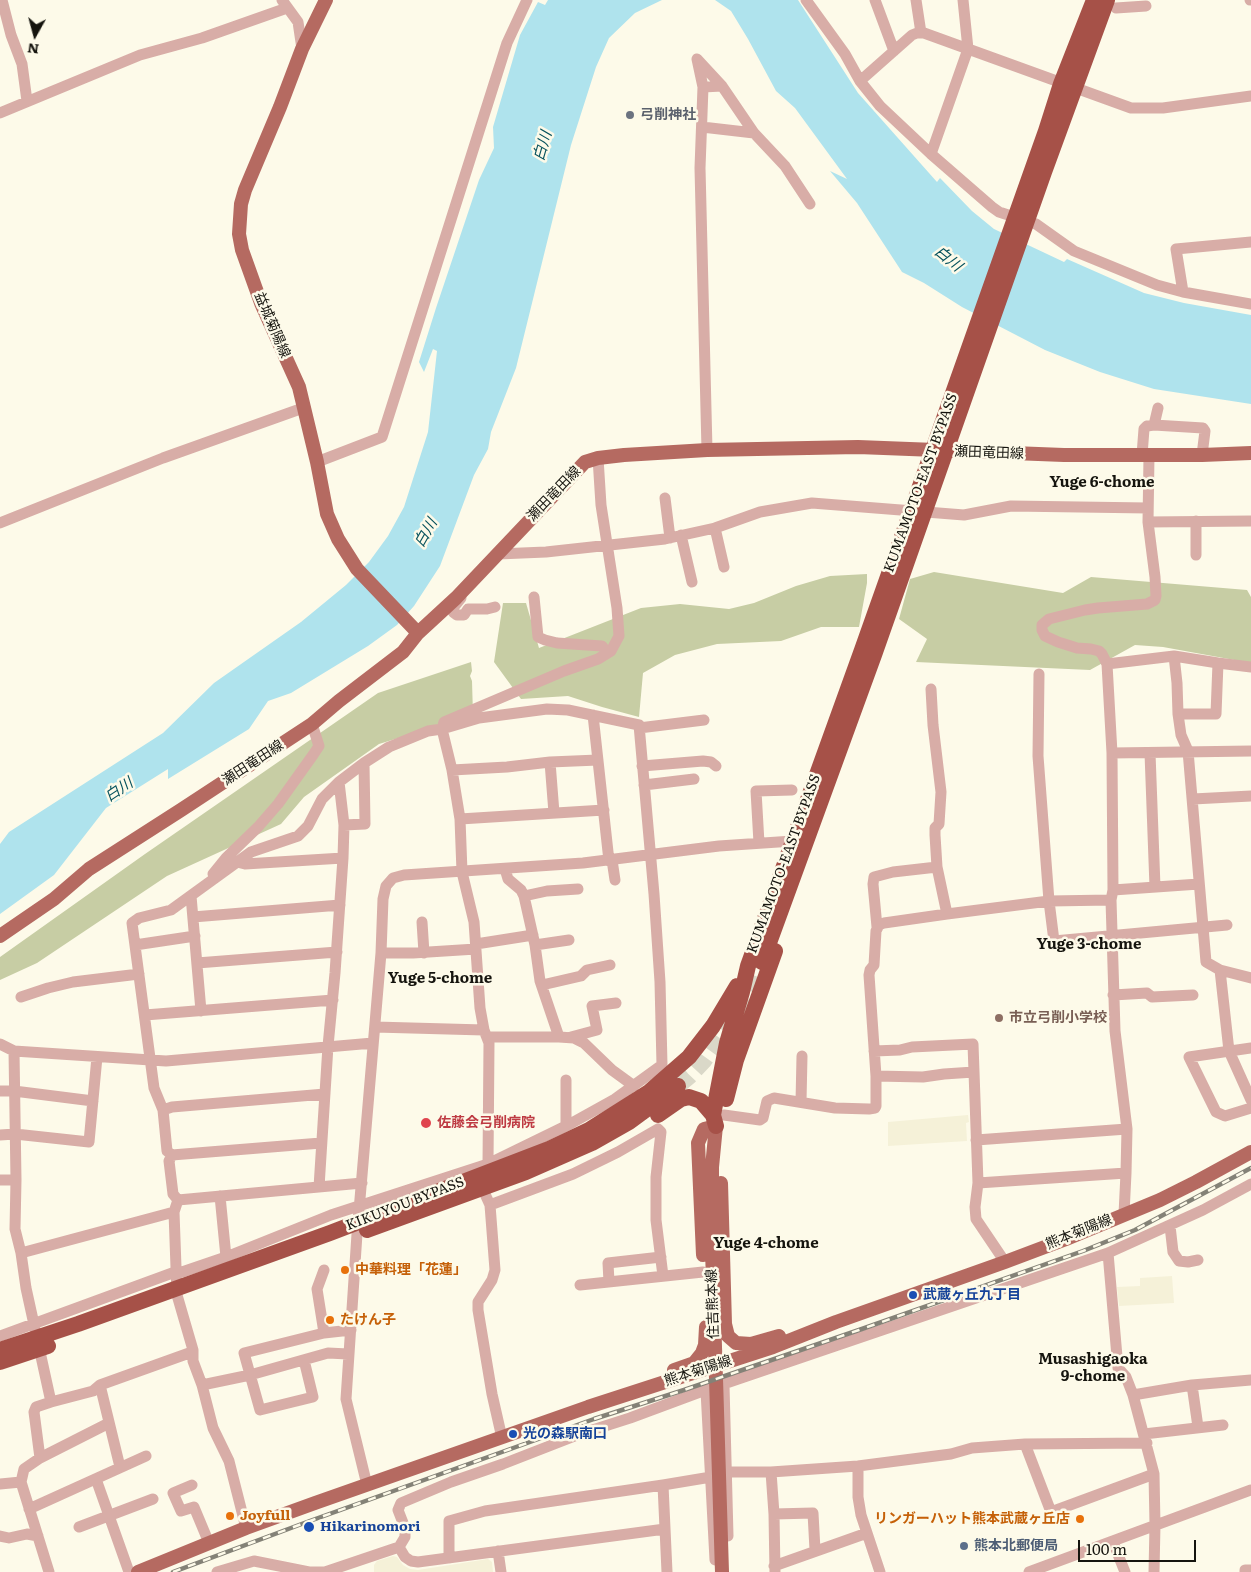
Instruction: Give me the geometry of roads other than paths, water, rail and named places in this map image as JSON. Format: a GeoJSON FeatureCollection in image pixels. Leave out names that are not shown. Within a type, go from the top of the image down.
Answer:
{"type":"FeatureCollection","features":[{"type":"Feature","properties":{"kind":"highway","name":"KUMAMOTO-EAST BYPASS"},"geometry":{"type":"LineString","coordinates":[[757,964],[792,841],[868,652],[1068,86],[1094,0]]}},
{"type":"Feature","properties":{"kind":"highway","name":"KUMAMOTO-EAST BYPASS"},"geometry":{"type":"LineString","coordinates":[[1068,86],[1112,4]]}},
{"type":"Feature","properties":{"kind":"highway"},"geometry":{"type":"LineString","coordinates":[[718,1118],[727,1043],[742,992],[757,964],[853,733],[868,652]]}},
{"type":"Feature","properties":{"kind":"highway"},"geometry":{"type":"LineString","coordinates":[[718,1118],[742,1045],[757,964]]}},
{"type":"Feature","properties":{"kind":"highway","name":"KIKUYOU BYPASS"},"geometry":{"type":"LineString","coordinates":[[0,1350],[37,1337],[80,1335],[177,1286],[549,1149],[589,1130],[648,1092],[689,1057],[757,964]]}},
{"type":"Feature","properties":{"kind":"highway"},"geometry":{"type":"LineString","coordinates":[[707,1034],[723,1027],[732,1027],[737,1029],[741,1036],[742,1045]]}},
{"type":"Feature","properties":{"kind":"highway","name":"KIKUYOU BYPASS"},"geometry":{"type":"LineString","coordinates":[[358,1220],[414,1213],[526,1172],[592,1143],[630,1122],[678,1086]]}},
{"type":"Feature","properties":{"kind":"highway"},"geometry":{"type":"LineString","coordinates":[[414,1213],[488,1199],[577,1160],[637,1129],[681,1099],[689,1097],[701,1101],[718,1118]]}},
{"type":"Feature","properties":{"kind":"highway","name":"KIKUYOU BYPASS"},"geometry":{"type":"LineString","coordinates":[[0,1362],[37,1337]]}},
{"type":"Feature","properties":{"kind":"main road","name":"益城菊陽線"},"geometry":{"type":"LineString","coordinates":[[326,0],[302,49],[245,190],[241,204],[239,226],[242,250],[261,303],[299,387],[327,514],[338,539],[357,569],[418,633]]}},
{"type":"Feature","properties":{"kind":"main road","name":"瀬田竜田線"},"geometry":{"type":"LineString","coordinates":[[0,936],[54,899],[89,869],[312,724],[339,700],[403,652],[418,633],[499,554],[585,462],[598,458],[624,455],[707,450],[858,447],[1054,455],[1146,456],[1251,453]]}},
{"type":"Feature","properties":{"kind":"main road","name":"住吉熊本線"},"geometry":{"type":"LineString","coordinates":[[718,1118],[712,1167],[712,1250],[722,1572]]}},
{"type":"Feature","properties":{"kind":"main road"},"geometry":{"type":"LineString","coordinates":[[588,1407],[623,1390],[694,1362],[702,1353],[706,1336],[698,1143],[704,1129],[718,1118],[721,1135],[720,1173],[725,1324],[728,1336],[736,1343],[751,1344],[836,1322]]}},
{"type":"Feature","properties":{"kind":"main road","name":"熊本菊陽線"},"geometry":{"type":"LineString","coordinates":[[138,1572],[246,1528],[588,1407],[773,1347],[836,1322],[1005,1262],[1160,1200],[1251,1152]]}},
{"type":"Feature","properties":{"kind":"street"},"geometry":{"type":"LineString","coordinates":[[2,0],[11,35],[22,64],[27,101]]}},
{"type":"Feature","properties":{"kind":"street"},"geometry":{"type":"LineString","coordinates":[[317,462],[382,437],[507,43],[527,0]]}},
{"type":"Feature","properties":{"kind":"street"},"geometry":{"type":"LineString","coordinates":[[806,0],[846,54],[860,81],[880,106],[931,154],[999,212],[1036,224],[1074,250],[1157,285],[1183,292],[1251,304]]}},
{"type":"Feature","properties":{"kind":"street"},"geometry":{"type":"LineString","coordinates":[[875,0],[894,51]]}},
{"type":"Feature","properties":{"kind":"street"},"geometry":{"type":"LineString","coordinates":[[916,0],[921,33]]}},
{"type":"Feature","properties":{"kind":"street"},"geometry":{"type":"LineString","coordinates":[[931,154],[968,49],[963,0]]}},
{"type":"Feature","properties":{"kind":"street"},"geometry":{"type":"LineString","coordinates":[[0,113],[140,55],[202,38],[285,4],[298,22],[302,49]]}},
{"type":"Feature","properties":{"kind":"street"},"geometry":{"type":"LineString","coordinates":[[1112,4],[1146,6]]}},
{"type":"Feature","properties":{"kind":"street"},"geometry":{"type":"LineString","coordinates":[[860,81],[912,35],[921,33],[1130,108],[1163,108],[1251,96]]}},
{"type":"Feature","properties":{"kind":"street"},"geometry":{"type":"LineString","coordinates":[[707,450],[700,168],[703,87],[697,60],[722,86],[754,133],[785,166],[810,204]]}},
{"type":"Feature","properties":{"kind":"street"},"geometry":{"type":"LineString","coordinates":[[703,87],[722,86]]}},
{"type":"Feature","properties":{"kind":"street"},"geometry":{"type":"LineString","coordinates":[[702,127],[754,133]]}},
{"type":"Feature","properties":{"kind":"street"},"geometry":{"type":"LineString","coordinates":[[1183,292],[1176,249],[1251,242]]}},
{"type":"Feature","properties":{"kind":"street"},"geometry":{"type":"LineString","coordinates":[[0,523],[163,458],[303,408]]}},
{"type":"Feature","properties":{"kind":"street"},"geometry":{"type":"LineString","coordinates":[[1154,424],[1158,408]]}},
{"type":"Feature","properties":{"kind":"street"},"geometry":{"type":"LineString","coordinates":[[1124,1214],[1127,1129],[1115,1031],[1113,995],[1111,936],[1112,753],[1107,664],[1099,651],[1091,648],[1077,648],[1045,636],[1042,625],[1049,619],[1085,610],[1147,604],[1155,600],[1156,587],[1148,522],[1144,429],[1154,424],[1203,428],[1205,431],[1202,455]]}},
{"type":"Feature","properties":{"kind":"street"},"geometry":{"type":"LineString","coordinates":[[488,1164],[490,1053],[480,1008],[474,922],[462,872],[460,819],[452,770],[442,730],[444,722],[564,671],[598,659],[611,651],[619,636],[618,608],[601,505],[598,458]]}},
{"type":"Feature","properties":{"kind":"street"},"geometry":{"type":"LineString","coordinates":[[665,498],[692,582]]}},
{"type":"Feature","properties":{"kind":"street"},"geometry":{"type":"LineString","coordinates":[[499,554],[546,552],[676,537],[715,528],[760,512],[812,503],[964,515],[1011,506],[1148,508]]}},
{"type":"Feature","properties":{"kind":"street"},"geometry":{"type":"LineString","coordinates":[[1148,522],[1251,521],[1251,512]]}},
{"type":"Feature","properties":{"kind":"street"},"geometry":{"type":"LineString","coordinates":[[1196,521],[1196,555]]}},
{"type":"Feature","properties":{"kind":"street"},"geometry":{"type":"LineString","coordinates":[[715,528],[724,567]]}},
{"type":"Feature","properties":{"kind":"street"},"geometry":{"type":"LineString","coordinates":[[495,607],[468,609],[464,615],[457,615],[453,612],[453,608],[499,554],[513,541]]}},
{"type":"Feature","properties":{"kind":"street"},"geometry":{"type":"LineString","coordinates":[[534,597],[538,637],[557,643],[602,646],[607,653]]}},
{"type":"Feature","properties":{"kind":"street"},"geometry":{"type":"LineString","coordinates":[[1107,664],[1174,656],[1251,667]]}},
{"type":"Feature","properties":{"kind":"street"},"geometry":{"type":"LineString","coordinates":[[1174,656],[1178,714],[1182,735],[1188,751],[1206,962],[1220,970],[1251,978]]}},
{"type":"Feature","properties":{"kind":"street"},"geometry":{"type":"LineString","coordinates":[[1178,714],[1216,714],[1218,663]]}},
{"type":"Feature","properties":{"kind":"street"},"geometry":{"type":"LineString","coordinates":[[1039,674],[1038,756],[1049,902],[1054,941],[1226,924]]}},
{"type":"Feature","properties":{"kind":"street"},"geometry":{"type":"LineString","coordinates":[[931,688],[941,792],[939,824],[935,828],[937,867],[947,914]]}},
{"type":"Feature","properties":{"kind":"street"},"geometry":{"type":"LineString","coordinates":[[177,1286],[182,1272],[331,1215],[358,1220],[488,1164],[566,1126],[615,1099],[662,1065],[660,982],[639,725],[568,710],[547,709],[479,718],[442,730],[428,731],[389,747],[339,782],[322,799],[308,826],[298,836],[250,852],[171,910],[139,918],[132,923],[154,1088],[163,1110],[167,1151],[172,1155],[321,1142]]}},
{"type":"Feature","properties":{"kind":"street"},"geometry":{"type":"LineString","coordinates":[[593,716],[610,861],[615,880]]}},
{"type":"Feature","properties":{"kind":"street"},"geometry":{"type":"LineString","coordinates":[[639,728],[704,720]]}},
{"type":"Feature","properties":{"kind":"street"},"geometry":{"type":"LineString","coordinates":[[204,885],[226,858],[258,828],[278,804],[313,755],[319,746],[312,724]]}},
{"type":"Feature","properties":{"kind":"street"},"geometry":{"type":"LineString","coordinates":[[1112,753],[1251,751]]}},
{"type":"Feature","properties":{"kind":"street"},"geometry":{"type":"LineString","coordinates":[[1150,753],[1155,887]]}},
{"type":"Feature","properties":{"kind":"street"},"geometry":{"type":"LineString","coordinates":[[452,770],[508,768],[550,762],[598,760]]}},
{"type":"Feature","properties":{"kind":"street"},"geometry":{"type":"LineString","coordinates":[[642,766],[703,761],[711,762],[716,766]]}},
{"type":"Feature","properties":{"kind":"street"},"geometry":{"type":"LineString","coordinates":[[550,762],[554,814]]}},
{"type":"Feature","properties":{"kind":"street"},"geometry":{"type":"LineString","coordinates":[[344,826],[365,824],[364,763]]}},
{"type":"Feature","properties":{"kind":"street"},"geometry":{"type":"LineString","coordinates":[[644,785],[694,779]]}},
{"type":"Feature","properties":{"kind":"street"},"geometry":{"type":"LineString","coordinates":[[319,1187],[343,858],[344,826],[339,782]]}},
{"type":"Feature","properties":{"kind":"street"},"geometry":{"type":"LineString","coordinates":[[759,842],[756,791],[792,790]]}},
{"type":"Feature","properties":{"kind":"street"},"geometry":{"type":"LineString","coordinates":[[1193,799],[1251,796]]}},
{"type":"Feature","properties":{"kind":"street"},"geometry":{"type":"LineString","coordinates":[[460,819],[604,810]]}},
{"type":"Feature","properties":{"kind":"street"},"geometry":{"type":"LineString","coordinates":[[367,1485],[346,1399],[358,1220],[381,953],[383,899],[386,886],[390,880],[404,875],[610,861],[719,846],[792,841]]}},
{"type":"Feature","properties":{"kind":"street"},"geometry":{"type":"LineString","coordinates":[[237,862],[245,864],[343,858]]}},
{"type":"Feature","properties":{"kind":"street"},"geometry":{"type":"LineString","coordinates":[[718,1118],[760,1120],[763,1118],[766,1103],[771,1098],[836,1108],[874,1108],[876,1106],[876,1076],[869,975],[874,964],[877,927],[874,877],[893,872],[937,867]]}},
{"type":"Feature","properties":{"kind":"street"},"geometry":{"type":"LineString","coordinates":[[505,869],[508,879],[521,890],[524,896],[542,985],[565,1037],[584,1044],[612,1070],[634,1086]]}},
{"type":"Feature","properties":{"kind":"street"},"geometry":{"type":"LineString","coordinates":[[877,927],[884,923],[947,914],[1112,895],[1155,887],[1199,884]]}},
{"type":"Feature","properties":{"kind":"street"},"geometry":{"type":"LineString","coordinates":[[524,896],[544,891],[578,888]]}},
{"type":"Feature","properties":{"kind":"street"},"geometry":{"type":"LineString","coordinates":[[191,896],[201,1011]]}},
{"type":"Feature","properties":{"kind":"street"},"geometry":{"type":"LineString","coordinates":[[193,917],[340,905]]}},
{"type":"Feature","properties":{"kind":"street"},"geometry":{"type":"LineString","coordinates":[[422,922],[424,952]]}},
{"type":"Feature","properties":{"kind":"street"},"geometry":{"type":"LineString","coordinates":[[135,945],[195,936]]}},
{"type":"Feature","properties":{"kind":"street"},"geometry":{"type":"LineString","coordinates":[[381,953],[424,952],[534,940],[569,940]]}},
{"type":"Feature","properties":{"kind":"street"},"geometry":{"type":"LineString","coordinates":[[197,963],[337,952]]}},
{"type":"Feature","properties":{"kind":"street"},"geometry":{"type":"LineString","coordinates":[[542,985],[581,976],[587,970],[610,965]]}},
{"type":"Feature","properties":{"kind":"street"},"geometry":{"type":"LineString","coordinates":[[1220,970],[1229,1051],[1251,1100]]}},
{"type":"Feature","properties":{"kind":"street"},"geometry":{"type":"LineString","coordinates":[[21,997],[73,982],[139,974]]}},
{"type":"Feature","properties":{"kind":"street"},"geometry":{"type":"LineString","coordinates":[[1113,995],[1147,993],[1152,997],[1193,995]]}},
{"type":"Feature","properties":{"kind":"street"},"geometry":{"type":"LineString","coordinates":[[145,1015],[333,1000]]}},
{"type":"Feature","properties":{"kind":"street"},"geometry":{"type":"LineString","coordinates":[[375,1027],[565,1037],[597,1030],[592,1006],[616,1002]]}},
{"type":"Feature","properties":{"kind":"street"},"geometry":{"type":"LineString","coordinates":[[0,1044],[14,1051],[166,1061],[373,1043]]}},
{"type":"Feature","properties":{"kind":"street"},"geometry":{"type":"LineString","coordinates":[[874,1051],[973,1044],[978,1183],[974,1207],[976,1219],[1005,1262]]}},
{"type":"Feature","properties":{"kind":"street"},"geometry":{"type":"LineString","coordinates":[[1251,1048],[1189,1057],[1216,1112],[1225,1116],[1251,1108]]}},
{"type":"Feature","properties":{"kind":"street"},"geometry":{"type":"LineString","coordinates":[[14,1051],[15,1229],[51,1402]]}},
{"type":"Feature","properties":{"kind":"street"},"geometry":{"type":"LineString","coordinates":[[801,1102],[802,1056]]}},
{"type":"Feature","properties":{"kind":"street"},"geometry":{"type":"LineString","coordinates":[[0,1134],[89,1142],[97,1057]]}},
{"type":"Feature","properties":{"kind":"street"},"geometry":{"type":"LineString","coordinates":[[876,1076],[923,1077],[974,1072]]}},
{"type":"Feature","properties":{"kind":"street"},"geometry":{"type":"LineString","coordinates":[[566,1080],[566,1126]]}},
{"type":"Feature","properties":{"kind":"street"},"geometry":{"type":"LineString","coordinates":[[0,1091],[93,1100]]}},
{"type":"Feature","properties":{"kind":"street"},"geometry":{"type":"LineString","coordinates":[[163,1110],[172,1107],[325,1094]]}},
{"type":"Feature","properties":{"kind":"street"},"geometry":{"type":"LineString","coordinates":[[502,1438],[492,1394],[478,1310],[478,1302],[492,1280],[495,1270],[488,1199],[573,1174],[618,1152],[658,1129],[661,1134],[656,1177],[656,1211],[663,1276]]}},
{"type":"Feature","properties":{"kind":"street"},"geometry":{"type":"LineString","coordinates":[[976,1140],[1127,1129]]}},
{"type":"Feature","properties":{"kind":"street"},"geometry":{"type":"LineString","coordinates":[[172,1155],[169,1162],[173,1194],[178,1200]]}},
{"type":"Feature","properties":{"kind":"street"},"geometry":{"type":"LineString","coordinates":[[978,1183],[1126,1173]]}},
{"type":"Feature","properties":{"kind":"street"},"geometry":{"type":"LineString","coordinates":[[0,1180],[16,1180]]}},
{"type":"Feature","properties":{"kind":"street"},"geometry":{"type":"LineString","coordinates":[[178,1200],[362,1183]]}},
{"type":"Feature","properties":{"kind":"street"},"geometry":{"type":"LineString","coordinates":[[217,1572],[254,1566],[325,1572],[399,1547],[405,1537],[405,1528],[398,1510],[401,1503],[451,1482],[580,1434],[1108,1253],[1170,1226],[1251,1184]]}},
{"type":"Feature","properties":{"kind":"street"},"geometry":{"type":"LineString","coordinates":[[220,1196],[226,1256]]}},
{"type":"Feature","properties":{"kind":"street"},"geometry":{"type":"LineString","coordinates":[[178,1200],[174,1212],[177,1286],[194,1361],[213,1428],[228,1461],[246,1528]]}},
{"type":"Feature","properties":{"kind":"street"},"geometry":{"type":"LineString","coordinates":[[21,1253],[174,1212]]}},
{"type":"Feature","properties":{"kind":"street"},"geometry":{"type":"LineString","coordinates":[[1170,1226],[1173,1252],[1179,1261],[1192,1264]]}},
{"type":"Feature","properties":{"kind":"street"},"geometry":{"type":"LineString","coordinates":[[1108,1253],[1118,1368],[1126,1377],[1133,1395],[1154,1474],[1154,1572]]}},
{"type":"Feature","properties":{"kind":"street"},"geometry":{"type":"LineString","coordinates":[[609,1282],[608,1263],[661,1256]]}},
{"type":"Feature","properties":{"kind":"street"},"geometry":{"type":"LineString","coordinates":[[324,1270],[317,1289],[324,1333]]}},
{"type":"Feature","properties":{"kind":"street"},"geometry":{"type":"LineString","coordinates":[[580,1285],[703,1272]]}},
{"type":"Feature","properties":{"kind":"street"},"geometry":{"type":"LineString","coordinates":[[0,1336],[37,1337],[177,1286]]}},
{"type":"Feature","properties":{"kind":"street"},"geometry":{"type":"LineString","coordinates":[[304,1360],[313,1397],[260,1410],[244,1353],[324,1333],[351,1330]]}},
{"type":"Feature","properties":{"kind":"street"},"geometry":{"type":"LineString","coordinates":[[40,1458],[34,1412],[36,1407],[93,1391],[100,1385],[192,1352]]}},
{"type":"Feature","properties":{"kind":"street"},"geometry":{"type":"LineString","coordinates":[[202,1385],[250,1375],[328,1354],[348,1354]]}},
{"type":"Feature","properties":{"kind":"street"},"geometry":{"type":"LineString","coordinates":[[675,1379],[682,1399]]}},
{"type":"Feature","properties":{"kind":"street"},"geometry":{"type":"LineString","coordinates":[[1133,1395],[1192,1385],[1251,1380]]}},
{"type":"Feature","properties":{"kind":"street"},"geometry":{"type":"LineString","coordinates":[[100,1385],[120,1467]]}},
{"type":"Feature","properties":{"kind":"street"},"geometry":{"type":"LineString","coordinates":[[724,1385],[728,1572]]}},
{"type":"Feature","properties":{"kind":"street"},"geometry":{"type":"LineString","coordinates":[[1192,1385],[1198,1427]]}},
{"type":"Feature","properties":{"kind":"street"},"geometry":{"type":"LineString","coordinates":[[706,1390],[715,1572]]}},
{"type":"Feature","properties":{"kind":"street"},"geometry":{"type":"LineString","coordinates":[[49,1572],[21,1482],[24,1469],[40,1458],[109,1423]]}},
{"type":"Feature","properties":{"kind":"street"},"geometry":{"type":"LineString","coordinates":[[449,1558],[449,1521],[486,1511],[663,1485],[711,1477],[726,1472],[771,1472],[858,1466],[951,1454],[972,1448],[1146,1439],[1198,1427],[1223,1425]]}},
{"type":"Feature","properties":{"kind":"street"},"geometry":{"type":"LineString","coordinates":[[1025,1444],[1051,1512],[1154,1474]]}},
{"type":"Feature","properties":{"kind":"street"},"geometry":{"type":"LineString","coordinates":[[29,1509],[146,1456]]}},
{"type":"Feature","properties":{"kind":"street"},"geometry":{"type":"LineString","coordinates":[[858,1466],[858,1497],[861,1516],[880,1572]]}},
{"type":"Feature","properties":{"kind":"street"},"geometry":{"type":"LineString","coordinates":[[771,1472],[774,1514],[774,1569],[815,1550],[867,1533]]}},
{"type":"Feature","properties":{"kind":"street"},"geometry":{"type":"LineString","coordinates":[[96,1479],[129,1572]]}},
{"type":"Feature","properties":{"kind":"street"},"geometry":{"type":"LineString","coordinates":[[0,1484],[21,1482]]}},
{"type":"Feature","properties":{"kind":"street"},"geometry":{"type":"LineString","coordinates":[[192,1485],[173,1493],[181,1511],[194,1507],[209,1543]]}},
{"type":"Feature","properties":{"kind":"street"},"geometry":{"type":"LineString","coordinates":[[663,1485],[666,1572]]}},
{"type":"Feature","properties":{"kind":"street"},"geometry":{"type":"LineString","coordinates":[[1029,1572],[1251,1490]]}},
{"type":"Feature","properties":{"kind":"street"},"geometry":{"type":"LineString","coordinates":[[79,1527],[153,1499]]}},
{"type":"Feature","properties":{"kind":"street"},"geometry":{"type":"LineString","coordinates":[[774,1514],[813,1513],[815,1550]]}},
{"type":"Feature","properties":{"kind":"street"},"geometry":{"type":"LineString","coordinates":[[399,1547],[405,1557],[411,1561],[418,1562],[665,1529]]}},
{"type":"Feature","properties":{"kind":"street"},"geometry":{"type":"LineString","coordinates":[[0,1536],[9,1538],[27,1534],[38,1536]]}},
{"type":"Feature","properties":{"kind":"street"},"geometry":{"type":"LineString","coordinates":[[1113,1542],[1125,1572]]}},
{"type":"Feature","properties":{"kind":"street"},"geometry":{"type":"LineString","coordinates":[[498,1551],[501,1572]]}},
{"type":"Feature","properties":{"kind":"street"},"geometry":{"type":"LineString","coordinates":[[360,1560],[360,1572]]}},
{"type":"Feature","properties":{"kind":"street"},"geometry":{"type":"LineString","coordinates":[[1245,1572],[1245,1570],[1251,1570]]}},
{"type":"Feature","properties":{"kind":"water","name":"白川"},"geometry":{"type":"Polygon","coordinates":[[[548,0],[662,0],[635,13],[609,38],[596,67],[571,145],[516,368],[491,432],[488,449],[474,475],[440,566],[414,606],[397,625],[368,646],[291,693],[268,701],[249,729],[168,779],[168,769],[106,808],[54,875],[0,914],[0,844],[9,832],[163,733],[214,683],[301,622],[346,585],[369,562],[388,536],[404,507],[428,432],[437,351],[433,349],[424,372],[419,362],[479,180],[494,148],[493,127],[520,35],[538,2],[545,5],[548,0]]]}},
{"type":"Feature","properties":{"kind":"water","name":"白川"},"geometry":{"type":"Polygon","coordinates":[[[715,0],[798,0],[858,93],[937,182],[940,178],[972,211],[994,229],[1064,262],[1067,259],[1144,293],[1184,303],[1251,315],[1251,404],[1154,389],[1100,372],[1045,350],[962,307],[924,283],[902,272],[857,203],[830,171],[847,179],[795,108],[776,91],[731,11],[715,0]]]}},
{"type":"Feature","properties":{"kind":"tunnel"},"geometry":{"type":"LineString","coordinates":[[678,1086],[704,1061],[736,1017],[762,962]]}},
{"type":"Feature","properties":{"kind":"railway"},"geometry":{"type":"LineString","coordinates":[[173,1572],[594,1419],[859,1330],[1083,1251],[1135,1230],[1251,1168]]}},
{"type":"Feature","properties":{"kind":"place","name":"弓削神社"},"geometry":{"type":"Point","coordinates":[630,115]}},
{"type":"Feature","properties":{"kind":"place","name":"市立弓削小学校"},"geometry":{"type":"Point","coordinates":[999,1018]}},
{"type":"Feature","properties":{"kind":"place","name":"佐藤会弓削病院"},"geometry":{"type":"Point","coordinates":[426,1123]}},
{"type":"Feature","properties":{"kind":"place","name":"中華料理「花蓮」"},"geometry":{"type":"Point","coordinates":[345,1270]}},
{"type":"Feature","properties":{"kind":"place","name":"武蔵ヶ丘九丁目"},"geometry":{"type":"Point","coordinates":[913,1295]}},
{"type":"Feature","properties":{"kind":"place","name":"たけん子"},"geometry":{"type":"Point","coordinates":[330,1320]}},
{"type":"Feature","properties":{"kind":"place","name":"光の森駅南口"},"geometry":{"type":"Point","coordinates":[513,1434]}},
{"type":"Feature","properties":{"kind":"place","name":"Joyfull"},"geometry":{"type":"Point","coordinates":[230,1516]}},
{"type":"Feature","properties":{"kind":"place","name":"リンガーハット熊本武蔵ヶ丘店"},"geometry":{"type":"Point","coordinates":[1080,1519]}},
{"type":"Feature","properties":{"kind":"place","name":"Hikarinomori"},"geometry":{"type":"Point","coordinates":[309,1527]}},
{"type":"Feature","properties":{"kind":"place","name":"熊本北郵便局"},"geometry":{"type":"Point","coordinates":[964,1546]}},
{"type":"Feature","properties":{"kind":"district","name":"Yuge 6-chome"},"geometry":{"type":"Point","coordinates":[1102,483]}},
{"type":"Feature","properties":{"kind":"district","name":"Yuge 3-chome"},"geometry":{"type":"Point","coordinates":[1089,945]}},
{"type":"Feature","properties":{"kind":"district","name":"Yuge 5-chome"},"geometry":{"type":"Point","coordinates":[440,979]}},
{"type":"Feature","properties":{"kind":"district","name":"Yuge 4-chome"},"geometry":{"type":"Point","coordinates":[766,1244]}},
{"type":"Feature","properties":{"kind":"district","name":"Musashigaoka 9-chome"},"geometry":{"type":"Point","coordinates":[1093,1368]}}]}
